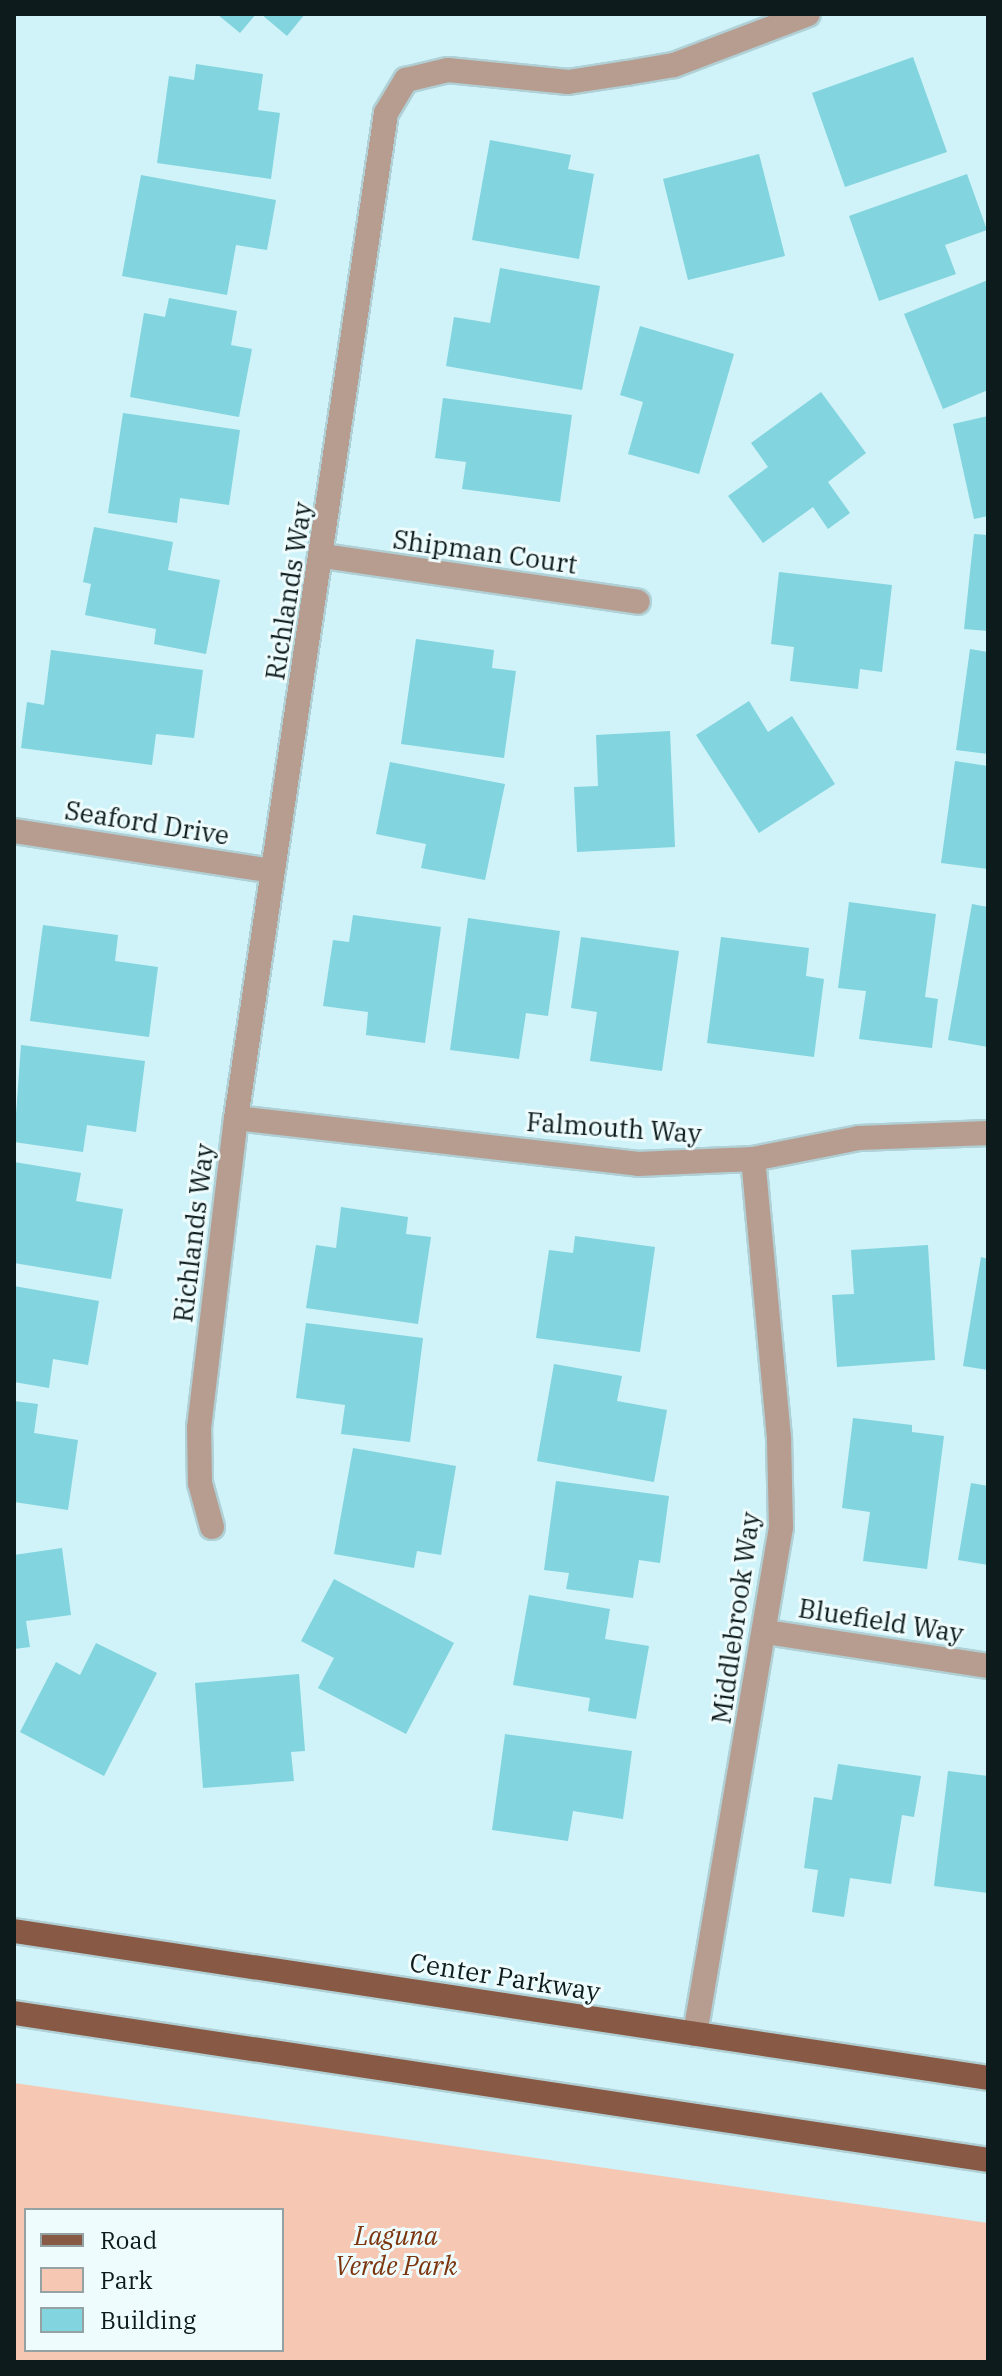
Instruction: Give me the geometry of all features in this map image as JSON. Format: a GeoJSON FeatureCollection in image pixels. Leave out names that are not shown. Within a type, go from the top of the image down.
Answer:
{"type":"FeatureCollection","features":[{"type":"Feature","properties":{"kind":"main road","name":"Center Parkway"},"geometry":{"type":"LineString","coordinates":[[14,1931],[988,2078]]}},
{"type":"Feature","properties":{"kind":"main road"},"geometry":{"type":"LineString","coordinates":[[14,2013],[988,2160]]}},
{"type":"Feature","properties":{"kind":"street","name":"Richlands Way"},"geometry":{"type":"LineString","coordinates":[[212,1527],[200,1483],[199,1428],[236,1118],[272,871],[324,556],[386,113],[406,80],[448,70],[568,82],[627,73],[674,65],[808,14]]}},
{"type":"Feature","properties":{"kind":"street","name":"Shipman Court"},"geometry":{"type":"LineString","coordinates":[[324,556],[638,602]]}},
{"type":"Feature","properties":{"kind":"street","name":"Seaford Drive"},"geometry":{"type":"LineString","coordinates":[[14,831],[272,871]]}},
{"type":"Feature","properties":{"kind":"street","name":"Falmouth Way"},"geometry":{"type":"LineString","coordinates":[[236,1118],[638,1164],[753,1159],[859,1138],[988,1133]]}},
{"type":"Feature","properties":{"kind":"street","name":"Middlebrook Way"},"geometry":{"type":"LineString","coordinates":[[695,2034],[766,1632],[781,1527],[779,1438],[753,1159]]}},
{"type":"Feature","properties":{"kind":"street","name":"Bluefield Way"},"geometry":{"type":"LineString","coordinates":[[766,1632],[988,1666]]}},
{"type":"Feature","properties":{"kind":"green space","name":"Laguna Verde Park"},"geometry":{"type":"Polygon","coordinates":[[[14,2083],[988,2223],[988,2362],[14,2362],[14,2083]]]}},
{"type":"Feature","properties":{"kind":"building"},"geometry":{"type":"Polygon","coordinates":[[[217,14],[256,14],[240,33],[217,14]]]}},
{"type":"Feature","properties":{"kind":"building"},"geometry":{"type":"Polygon","coordinates":[[[261,14],[305,14],[287,36],[261,14]]]}},
{"type":"Feature","properties":{"kind":"building"},"geometry":{"type":"Polygon","coordinates":[[[913,57],[947,152],[845,187],[812,93],[913,57]]]}},
{"type":"Feature","properties":{"kind":"building"},"geometry":{"type":"Polygon","coordinates":[[[196,64],[263,74],[258,110],[280,113],[271,179],[157,163],[169,76],[194,80],[196,64]]]}},
{"type":"Feature","properties":{"kind":"building"},"geometry":{"type":"Polygon","coordinates":[[[490,140],[571,155],[568,169],[594,174],[579,259],[472,240],[490,140]]]}},
{"type":"Feature","properties":{"kind":"building"},"geometry":{"type":"Polygon","coordinates":[[[759,154],[785,256],[688,280],[663,179],[759,154]]]}},
{"type":"Feature","properties":{"kind":"building"},"geometry":{"type":"Polygon","coordinates":[[[967,174],[987,230],[945,245],[956,274],[879,301],[849,216],[967,174]]]}},
{"type":"Feature","properties":{"kind":"building"},"geometry":{"type":"Polygon","coordinates":[[[141,175],[276,200],[267,250],[236,245],[227,295],[122,276],[141,175]]]}},
{"type":"Feature","properties":{"kind":"building"},"geometry":{"type":"Polygon","coordinates":[[[500,268],[600,286],[582,390],[446,366],[454,317],[490,323],[500,268]]]}},
{"type":"Feature","properties":{"kind":"building"},"geometry":{"type":"Polygon","coordinates":[[[988,280],[988,390],[943,409],[904,314],[988,280]]]}},
{"type":"Feature","properties":{"kind":"building"},"geometry":{"type":"Polygon","coordinates":[[[169,298],[237,311],[231,345],[252,349],[239,417],[130,397],[144,313],[165,317],[169,298]]]}},
{"type":"Feature","properties":{"kind":"building"},"geometry":{"type":"Polygon","coordinates":[[[640,326],[734,354],[699,474],[628,454],[643,402],[620,395],[640,326]]]}},
{"type":"Feature","properties":{"kind":"building"},"geometry":{"type":"Polygon","coordinates":[[[821,392],[866,453],[828,482],[850,513],[828,529],[813,507],[763,543],[728,496],[768,467],[751,443],[821,392]]]}},
{"type":"Feature","properties":{"kind":"building"},"geometry":{"type":"Polygon","coordinates":[[[443,398],[572,415],[560,502],[462,489],[466,462],[435,458],[443,398]]]}},
{"type":"Feature","properties":{"kind":"building"},"geometry":{"type":"Polygon","coordinates":[[[123,413],[240,430],[229,505],[180,498],[177,523],[108,513],[123,413]]]}},
{"type":"Feature","properties":{"kind":"building"},"geometry":{"type":"Polygon","coordinates":[[[988,416],[988,516],[974,519],[953,424],[988,416]]]}},
{"type":"Feature","properties":{"kind":"building"},"geometry":{"type":"Polygon","coordinates":[[[94,527],[173,542],[168,570],[220,580],[206,654],[154,644],[156,629],[85,615],[91,584],[83,582],[94,527]]]}},
{"type":"Feature","properties":{"kind":"building"},"geometry":{"type":"Polygon","coordinates":[[[974,534],[988,535],[988,631],[964,629],[974,534]]]}},
{"type":"Feature","properties":{"kind":"building"},"geometry":{"type":"Polygon","coordinates":[[[779,572],[892,585],[882,672],[860,669],[858,689],[790,681],[794,647],[771,644],[779,572]]]}},
{"type":"Feature","properties":{"kind":"building"},"geometry":{"type":"Polygon","coordinates":[[[416,639],[494,650],[492,668],[516,671],[504,758],[401,744],[416,639]]]}},
{"type":"Feature","properties":{"kind":"building"},"geometry":{"type":"Polygon","coordinates":[[[970,649],[988,652],[988,754],[956,750],[970,649]]]}},
{"type":"Feature","properties":{"kind":"building"},"geometry":{"type":"Polygon","coordinates":[[[51,650],[203,670],[194,738],[156,734],[152,765],[21,748],[27,702],[44,705],[51,650]]]}},
{"type":"Feature","properties":{"kind":"building"},"geometry":{"type":"Polygon","coordinates":[[[749,701],[768,732],[792,716],[835,784],[759,833],[696,735],[749,701]]]}},
{"type":"Feature","properties":{"kind":"building"},"geometry":{"type":"Polygon","coordinates":[[[670,731],[675,847],[577,852],[574,787],[598,786],[596,735],[670,731]]]}},
{"type":"Feature","properties":{"kind":"building"},"geometry":{"type":"Polygon","coordinates":[[[955,761],[988,766],[988,869],[941,863],[955,761]]]}},
{"type":"Feature","properties":{"kind":"building"},"geometry":{"type":"Polygon","coordinates":[[[390,762],[505,784],[485,880],[421,868],[426,844],[376,834],[390,762]]]}},
{"type":"Feature","properties":{"kind":"building"},"geometry":{"type":"Polygon","coordinates":[[[849,902],[936,914],[925,997],[938,999],[932,1048],[859,1039],[866,991],[838,988],[849,902]]]}},
{"type":"Feature","properties":{"kind":"building"},"geometry":{"type":"Polygon","coordinates":[[[972,904],[988,907],[988,1047],[948,1040],[972,904]]]}},
{"type":"Feature","properties":{"kind":"building"},"geometry":{"type":"Polygon","coordinates":[[[353,915],[441,927],[425,1043],[366,1035],[368,1012],[323,1006],[333,940],[349,942],[353,915]]]}},
{"type":"Feature","properties":{"kind":"building"},"geometry":{"type":"Polygon","coordinates":[[[468,918],[560,931],[548,1016],[526,1013],[519,1059],[450,1050],[468,918]]]}},
{"type":"Feature","properties":{"kind":"building"},"geometry":{"type":"Polygon","coordinates":[[[43,925],[118,935],[115,961],[158,967],[149,1037],[30,1021],[43,925]]]}},
{"type":"Feature","properties":{"kind":"building"},"geometry":{"type":"Polygon","coordinates":[[[581,937],[679,951],[662,1071],[590,1061],[597,1012],[571,1008],[581,937]]]}},
{"type":"Feature","properties":{"kind":"building"},"geometry":{"type":"Polygon","coordinates":[[[721,937],[809,948],[806,976],[824,979],[814,1057],[707,1043],[721,937]]]}},
{"type":"Feature","properties":{"kind":"building"},"geometry":{"type":"Polygon","coordinates":[[[21,1045],[145,1061],[136,1132],[87,1125],[83,1152],[14,1142],[21,1045]]]}},
{"type":"Feature","properties":{"kind":"building"},"geometry":{"type":"Polygon","coordinates":[[[14,1162],[81,1173],[76,1201],[123,1209],[111,1279],[14,1263],[14,1162]]]}},
{"type":"Feature","properties":{"kind":"building"},"geometry":{"type":"Polygon","coordinates":[[[341,1207],[408,1217],[406,1234],[431,1237],[418,1324],[306,1308],[316,1245],[336,1248],[341,1207]]]}},
{"type":"Feature","properties":{"kind":"building"},"geometry":{"type":"Polygon","coordinates":[[[575,1236],[655,1247],[640,1352],[536,1338],[549,1250],[573,1253],[575,1236]]]}},
{"type":"Feature","properties":{"kind":"building"},"geometry":{"type":"Polygon","coordinates":[[[928,1245],[935,1360],[837,1367],[832,1295],[854,1294],[851,1250],[928,1245]]]}},
{"type":"Feature","properties":{"kind":"building"},"geometry":{"type":"Polygon","coordinates":[[[981,1257],[988,1259],[988,1370],[963,1366],[981,1257]]]}},
{"type":"Feature","properties":{"kind":"building"},"geometry":{"type":"Polygon","coordinates":[[[14,1286],[99,1301],[88,1365],[53,1359],[49,1388],[14,1382],[14,1286]]]}},
{"type":"Feature","properties":{"kind":"building"},"geometry":{"type":"Polygon","coordinates":[[[306,1323],[423,1338],[410,1442],[341,1434],[345,1405],[296,1398],[306,1323]]]}},
{"type":"Feature","properties":{"kind":"building"},"geometry":{"type":"Polygon","coordinates":[[[554,1364],[622,1376],[617,1401],[667,1410],[654,1482],[537,1461],[554,1364]]]}},
{"type":"Feature","properties":{"kind":"building"},"geometry":{"type":"Polygon","coordinates":[[[14,1401],[38,1404],[34,1433],[78,1440],[68,1510],[14,1502],[14,1401]]]}},
{"type":"Feature","properties":{"kind":"building"},"geometry":{"type":"Polygon","coordinates":[[[853,1418],[912,1425],[912,1432],[944,1436],[927,1569],[863,1561],[870,1512],[842,1508],[853,1418]]]}},
{"type":"Feature","properties":{"kind":"building"},"geometry":{"type":"Polygon","coordinates":[[[353,1448],[456,1466],[441,1555],[417,1551],[414,1568],[334,1554],[353,1448]]]}},
{"type":"Feature","properties":{"kind":"building"},"geometry":{"type":"Polygon","coordinates":[[[556,1481],[669,1496],[660,1563],[639,1560],[633,1598],[566,1589],[569,1573],[544,1570],[556,1481]]]}},
{"type":"Feature","properties":{"kind":"building"},"geometry":{"type":"Polygon","coordinates":[[[971,1483],[988,1486],[988,1565],[958,1560],[971,1483]]]}},
{"type":"Feature","properties":{"kind":"building"},"geometry":{"type":"Polygon","coordinates":[[[62,1548],[71,1615],[26,1621],[30,1647],[14,1649],[14,1555],[62,1548]]]}},
{"type":"Feature","properties":{"kind":"building"},"geometry":{"type":"Polygon","coordinates":[[[334,1579],[454,1643],[406,1734],[318,1688],[334,1658],[301,1641],[334,1579]]]}},
{"type":"Feature","properties":{"kind":"building"},"geometry":{"type":"Polygon","coordinates":[[[529,1595],[610,1609],[605,1639],[649,1646],[636,1719],[588,1711],[590,1698],[513,1685],[529,1595]]]}},
{"type":"Feature","properties":{"kind":"building"},"geometry":{"type":"Polygon","coordinates":[[[96,1643],[157,1673],[104,1776],[20,1732],[56,1662],[80,1675],[96,1643]]]}},
{"type":"Feature","properties":{"kind":"building"},"geometry":{"type":"Polygon","coordinates":[[[299,1674],[305,1751],[291,1752],[294,1781],[203,1788],[195,1683],[299,1674]]]}},
{"type":"Feature","properties":{"kind":"building"},"geometry":{"type":"Polygon","coordinates":[[[505,1734],[632,1751],[623,1819],[573,1811],[568,1841],[492,1830],[505,1734]]]}},
{"type":"Feature","properties":{"kind":"building"},"geometry":{"type":"Polygon","coordinates":[[[838,1764],[921,1776],[914,1817],[902,1815],[891,1884],[850,1878],[844,1917],[812,1912],[818,1870],[804,1868],[814,1797],[832,1800],[838,1764]]]}},
{"type":"Feature","properties":{"kind":"building"},"geometry":{"type":"Polygon","coordinates":[[[948,1771],[988,1776],[988,1893],[934,1886],[948,1771]]]}}]}
